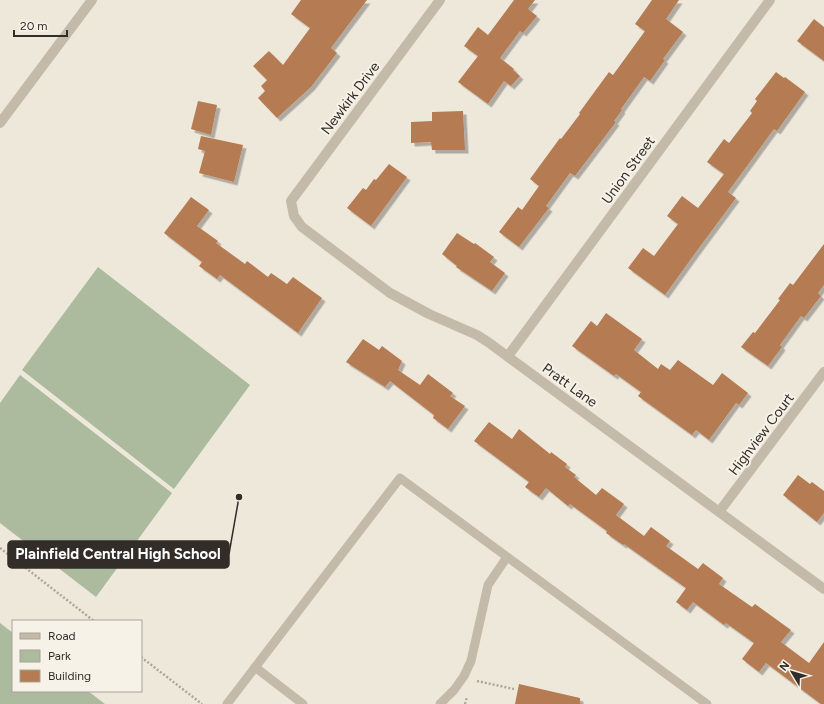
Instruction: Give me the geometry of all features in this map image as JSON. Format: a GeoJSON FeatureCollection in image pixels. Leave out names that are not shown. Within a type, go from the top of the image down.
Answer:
{"type":"FeatureCollection","features":[{"type":"Feature","properties":{"kind":"street"},"geometry":{"type":"LineString","coordinates":[[0,123],[92,0]]}},
{"type":"Feature","properties":{"kind":"street","name":"Newkirk Drive"},"geometry":{"type":"LineString","coordinates":[[294,216],[291,201],[440,0]]}},
{"type":"Feature","properties":{"kind":"street","name":"Union Street"},"geometry":{"type":"LineString","coordinates":[[508,356],[770,0]]}},
{"type":"Feature","properties":{"kind":"street","name":"Pratt Lane"},"geometry":{"type":"LineString","coordinates":[[294,216],[302,227],[390,294],[429,314],[477,335],[508,356],[824,589]]}},
{"type":"Feature","properties":{"kind":"street","name":"Highview Court"},"geometry":{"type":"LineString","coordinates":[[719,512],[824,372]]}},
{"type":"Feature","properties":{"kind":"lane"},"geometry":{"type":"LineString","coordinates":[[227,704],[400,478],[707,704]]}},
{"type":"Feature","properties":{"kind":"lane"},"geometry":{"type":"LineString","coordinates":[[440,704],[454,690],[464,676],[471,661],[488,585],[507,557]]}},
{"type":"Feature","properties":{"kind":"lane"},"geometry":{"type":"LineString","coordinates":[[255,667],[303,704]]}},
{"type":"Feature","properties":{"kind":"path"},"geometry":{"type":"LineString","coordinates":[[0,548],[93,620]]}},
{"type":"Feature","properties":{"kind":"path"},"geometry":{"type":"LineString","coordinates":[[142,658],[202,704]]}},
{"type":"Feature","properties":{"kind":"path"},"geometry":{"type":"LineString","coordinates":[[472,680],[514,689]]}},
{"type":"Feature","properties":{"kind":"green space"},"geometry":{"type":"Polygon","coordinates":[[[98,267],[250,385],[174,489],[22,370],[98,267]]]}},
{"type":"Feature","properties":{"kind":"green space"},"geometry":{"type":"Polygon","coordinates":[[[20,375],[172,493],[96,597],[0,523],[0,403],[20,375]]]}},
{"type":"Feature","properties":{"kind":"green space"},"geometry":{"type":"Polygon","coordinates":[[[0,623],[12,632],[12,692],[89,692],[105,704],[0,704],[0,623]]]}},
{"type":"Feature","properties":{"kind":"building"},"geometry":{"type":"Polygon","coordinates":[[[301,0],[367,0],[331,48],[337,53],[311,87],[277,118],[258,98],[265,91],[261,86],[267,80],[253,66],[269,51],[283,65],[310,28],[291,14],[301,0]]]}},
{"type":"Feature","properties":{"kind":"building"},"geometry":{"type":"Polygon","coordinates":[[[514,0],[535,0],[528,9],[537,16],[523,33],[520,31],[500,58],[520,76],[511,86],[504,81],[488,104],[458,82],[478,56],[464,46],[478,27],[488,35],[514,0]]]}},
{"type":"Feature","properties":{"kind":"building"},"geometry":{"type":"Polygon","coordinates":[[[652,0],[679,0],[666,19],[683,32],[663,59],[665,60],[650,81],[644,77],[621,109],[622,110],[614,121],[616,122],[575,176],[570,173],[546,206],[549,208],[519,247],[499,232],[518,207],[522,210],[539,186],[530,179],[560,138],[561,139],[580,114],[579,113],[609,72],[613,75],[645,31],[635,24],[652,0]]]}},
{"type":"Feature","properties":{"kind":"building"},"geometry":{"type":"Polygon","coordinates":[[[814,19],[824,27],[824,61],[797,41],[814,19]]]}},
{"type":"Feature","properties":{"kind":"building"},"geometry":{"type":"Polygon","coordinates":[[[776,72],[805,92],[777,131],[774,129],[728,192],[736,198],[665,295],[628,268],[643,248],[654,256],[678,224],[667,216],[682,196],[698,208],[724,174],[707,162],[724,139],[729,143],[752,113],[750,111],[757,101],[755,99],[776,72]]]}},
{"type":"Feature","properties":{"kind":"building"},"geometry":{"type":"Polygon","coordinates":[[[198,101],[217,105],[211,135],[191,129],[198,101]]]}},
{"type":"Feature","properties":{"kind":"building"},"geometry":{"type":"Polygon","coordinates":[[[463,111],[465,150],[432,150],[431,142],[411,143],[411,122],[432,121],[432,112],[463,111]]]}},
{"type":"Feature","properties":{"kind":"building"},"geometry":{"type":"Polygon","coordinates":[[[201,136],[243,145],[234,182],[199,173],[205,151],[198,149],[201,136]]]}},
{"type":"Feature","properties":{"kind":"building"},"geometry":{"type":"Polygon","coordinates":[[[389,164],[407,177],[371,226],[347,208],[363,188],[366,190],[374,179],[376,180],[389,164]]]}},
{"type":"Feature","properties":{"kind":"building"},"geometry":{"type":"Polygon","coordinates":[[[191,197],[209,210],[197,226],[218,241],[216,243],[245,264],[247,261],[268,277],[271,273],[287,284],[293,277],[322,298],[298,333],[220,275],[217,279],[199,266],[202,262],[164,233],[191,197]]]}},
{"type":"Feature","properties":{"kind":"building"},"geometry":{"type":"Polygon","coordinates":[[[457,233],[474,244],[475,243],[494,257],[490,262],[505,273],[492,291],[456,267],[457,266],[442,254],[457,233]]]}},
{"type":"Feature","properties":{"kind":"building"},"geometry":{"type":"Polygon","coordinates":[[[824,244],[824,285],[818,293],[821,296],[804,318],[801,316],[780,345],[782,347],[768,366],[741,347],[753,332],[755,333],[780,300],[778,299],[790,283],[793,285],[824,244]]]}},
{"type":"Feature","properties":{"kind":"building"},"geometry":{"type":"Polygon","coordinates":[[[606,313],[642,339],[634,350],[658,369],[661,364],[670,370],[678,360],[713,385],[722,373],[748,393],[739,405],[736,403],[709,440],[696,430],[692,435],[638,396],[641,392],[616,374],[614,376],[572,346],[591,321],[597,326],[606,313]]]}},
{"type":"Feature","properties":{"kind":"building"},"geometry":{"type":"Polygon","coordinates":[[[363,339],[379,350],[382,346],[402,361],[398,370],[420,385],[428,374],[453,393],[450,396],[465,406],[448,429],[433,418],[434,415],[390,381],[385,387],[346,362],[363,339]]]}},
{"type":"Feature","properties":{"kind":"building"},"geometry":{"type":"Polygon","coordinates":[[[489,422],[512,439],[519,429],[550,454],[551,452],[567,464],[565,467],[576,475],[574,477],[596,495],[602,488],[624,504],[616,515],[644,536],[651,527],[670,541],[666,546],[698,569],[703,563],[723,578],[719,584],[752,607],[755,604],[791,630],[781,642],[809,663],[824,642],[824,704],[821,704],[766,663],[759,672],[742,659],[754,643],[726,623],[724,625],[693,602],[687,610],[676,602],[686,588],[606,533],[607,531],[570,504],[568,506],[546,488],[539,497],[525,487],[529,482],[474,441],[489,422]]]}},
{"type":"Feature","properties":{"kind":"building"},"geometry":{"type":"Polygon","coordinates":[[[798,475],[810,484],[812,482],[824,491],[824,513],[817,522],[783,495],[798,475]]]}},
{"type":"Feature","properties":{"kind":"building"},"geometry":{"type":"Polygon","coordinates":[[[519,684],[580,698],[580,704],[515,704],[519,684]]]}},
{"type":"Feature","properties":{"kind":"place","name":"Plainfield Central High School"},"geometry":{"type":"Point","coordinates":[239,497]}}]}
